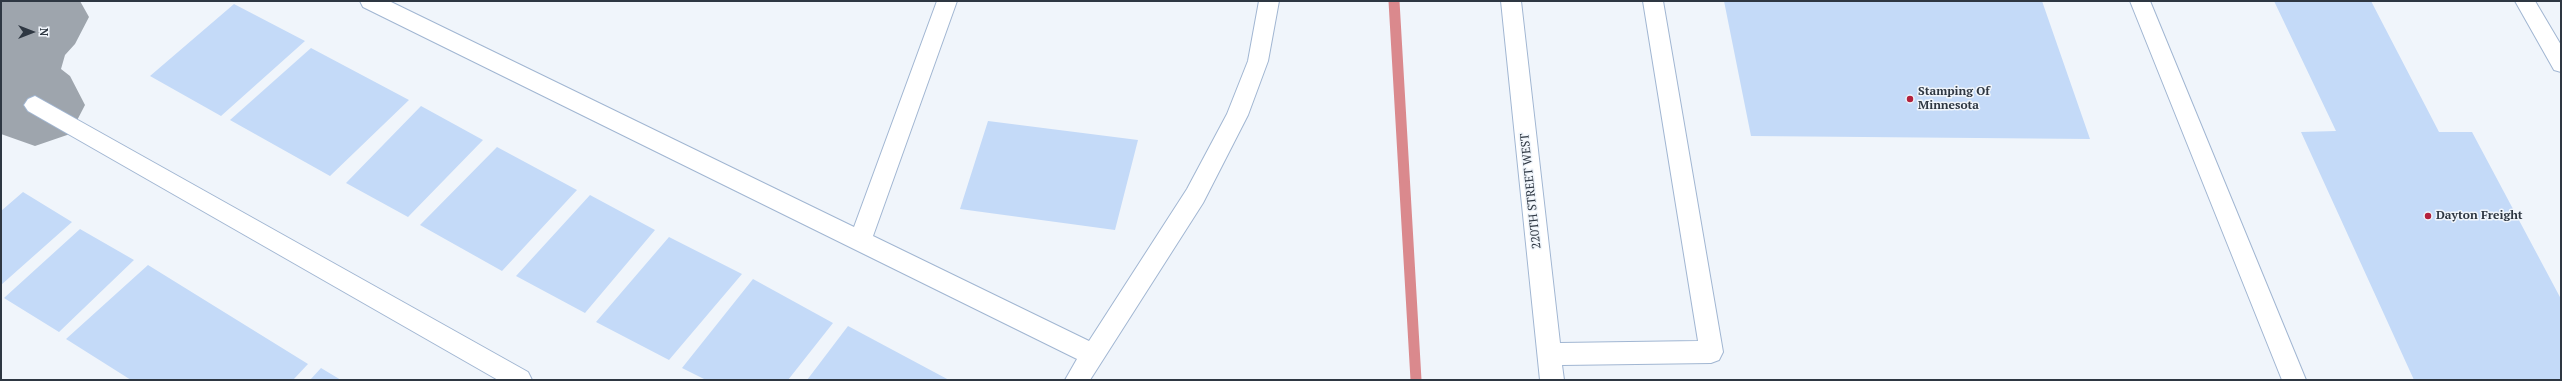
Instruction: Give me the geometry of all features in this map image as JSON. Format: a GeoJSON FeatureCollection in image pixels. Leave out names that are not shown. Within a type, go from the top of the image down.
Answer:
{"type":"FeatureCollection","features":[{"type":"Feature","properties":{"kind":"street"},"geometry":{"type":"LineString","coordinates":[[370,1],[1093,355]]}},
{"type":"Feature","properties":{"kind":"street"},"geometry":{"type":"LineString","coordinates":[[860,241],[947,1]]}},
{"type":"Feature","properties":{"kind":"street"},"geometry":{"type":"LineString","coordinates":[[1077,380],[1195,196],[1237,115],[1258,61],[1269,1]]}},
{"type":"Feature","properties":{"kind":"street","name":"220TH STREET WEST"},"geometry":{"type":"LineString","coordinates":[[1511,1],[1552,380]]}},
{"type":"Feature","properties":{"kind":"street"},"geometry":{"type":"LineString","coordinates":[[1549,354],[1711,352],[1653,1]]}},
{"type":"Feature","properties":{"kind":"street"},"geometry":{"type":"LineString","coordinates":[[2140,1],[2294,380]]}},
{"type":"Feature","properties":{"kind":"street"},"geometry":{"type":"LineString","coordinates":[[2524,1],[2561,64]]}},
{"type":"Feature","properties":{"kind":"street"},"geometry":{"type":"LineString","coordinates":[[35,105],[520,380]]}},
{"type":"Feature","properties":{"kind":"shaded area"},"geometry":{"type":"Polygon","coordinates":[[[1,1],[26,1],[1,21],[1,1]]]}},
{"type":"Feature","properties":{"kind":"building","name":"Stamping Of Minnesota"},"geometry":{"type":"Polygon","coordinates":[[[1724,1],[2042,1],[2090,139],[1751,136],[1724,1]]]}},
{"type":"Feature","properties":{"kind":"building","name":"Dayton Freight"},"geometry":{"type":"Polygon","coordinates":[[[2274,1],[2371,1],[2439,132],[2472,132],[2561,299],[2561,380],[2414,380],[2301,132],[2336,131],[2274,1]]]}},
{"type":"Feature","properties":{"kind":"building"},"geometry":{"type":"Polygon","coordinates":[[[234,4],[305,41],[221,116],[150,76],[234,4]]]}},
{"type":"Feature","properties":{"kind":"building"},"geometry":{"type":"Polygon","coordinates":[[[311,48],[409,100],[330,176],[230,120],[311,48]]]}},
{"type":"Feature","properties":{"kind":"building"},"geometry":{"type":"Polygon","coordinates":[[[421,106],[483,140],[408,217],[346,183],[421,106]]]}},
{"type":"Feature","properties":{"kind":"building"},"geometry":{"type":"Polygon","coordinates":[[[988,121],[1138,140],[1115,230],[960,209],[988,121]]]}},
{"type":"Feature","properties":{"kind":"building"},"geometry":{"type":"Polygon","coordinates":[[[497,147],[577,190],[502,271],[420,225],[497,147]]]}},
{"type":"Feature","properties":{"kind":"building"},"geometry":{"type":"Polygon","coordinates":[[[23,192],[72,222],[1,285],[1,211],[23,192]]]}},
{"type":"Feature","properties":{"kind":"building"},"geometry":{"type":"Polygon","coordinates":[[[590,195],[655,230],[585,313],[516,276],[590,195]]]}},
{"type":"Feature","properties":{"kind":"building"},"geometry":{"type":"Polygon","coordinates":[[[80,229],[134,260],[59,332],[4,298],[80,229]]]}},
{"type":"Feature","properties":{"kind":"building"},"geometry":{"type":"Polygon","coordinates":[[[669,237],[742,274],[669,360],[596,322],[669,237]]]}},
{"type":"Feature","properties":{"kind":"building"},"geometry":{"type":"Polygon","coordinates":[[[148,265],[308,364],[293,380],[131,380],[66,339],[148,265]]]}},
{"type":"Feature","properties":{"kind":"building"},"geometry":{"type":"Polygon","coordinates":[[[753,279],[833,323],[788,380],[706,380],[682,368],[753,279]]]}},
{"type":"Feature","properties":{"kind":"building"},"geometry":{"type":"Polygon","coordinates":[[[848,326],[949,380],[807,380],[848,326]]]}},
{"type":"Feature","properties":{"kind":"building"},"geometry":{"type":"Polygon","coordinates":[[[321,368],[341,380],[310,380],[321,368]]]}},
{"type":"Feature","properties":{"kind":"waterway"},"geometry":{"type":"LineString","coordinates":[[1394,1],[1416,380]]}},
{"type":"Feature","properties":{"kind":"taxiway"},"geometry":{"type":"LineString","coordinates":[[1,93],[11,94],[35,105],[18,90],[12,79],[12,70],[19,46],[29,30],[41,17]]}},
{"type":"Feature","properties":{"kind":"place","name":"Stamping Of Minnesota"},"geometry":{"type":"Point","coordinates":[1910,99]}},
{"type":"Feature","properties":{"kind":"place","name":"Dayton Freight"},"geometry":{"type":"Point","coordinates":[2428,216]}}]}
